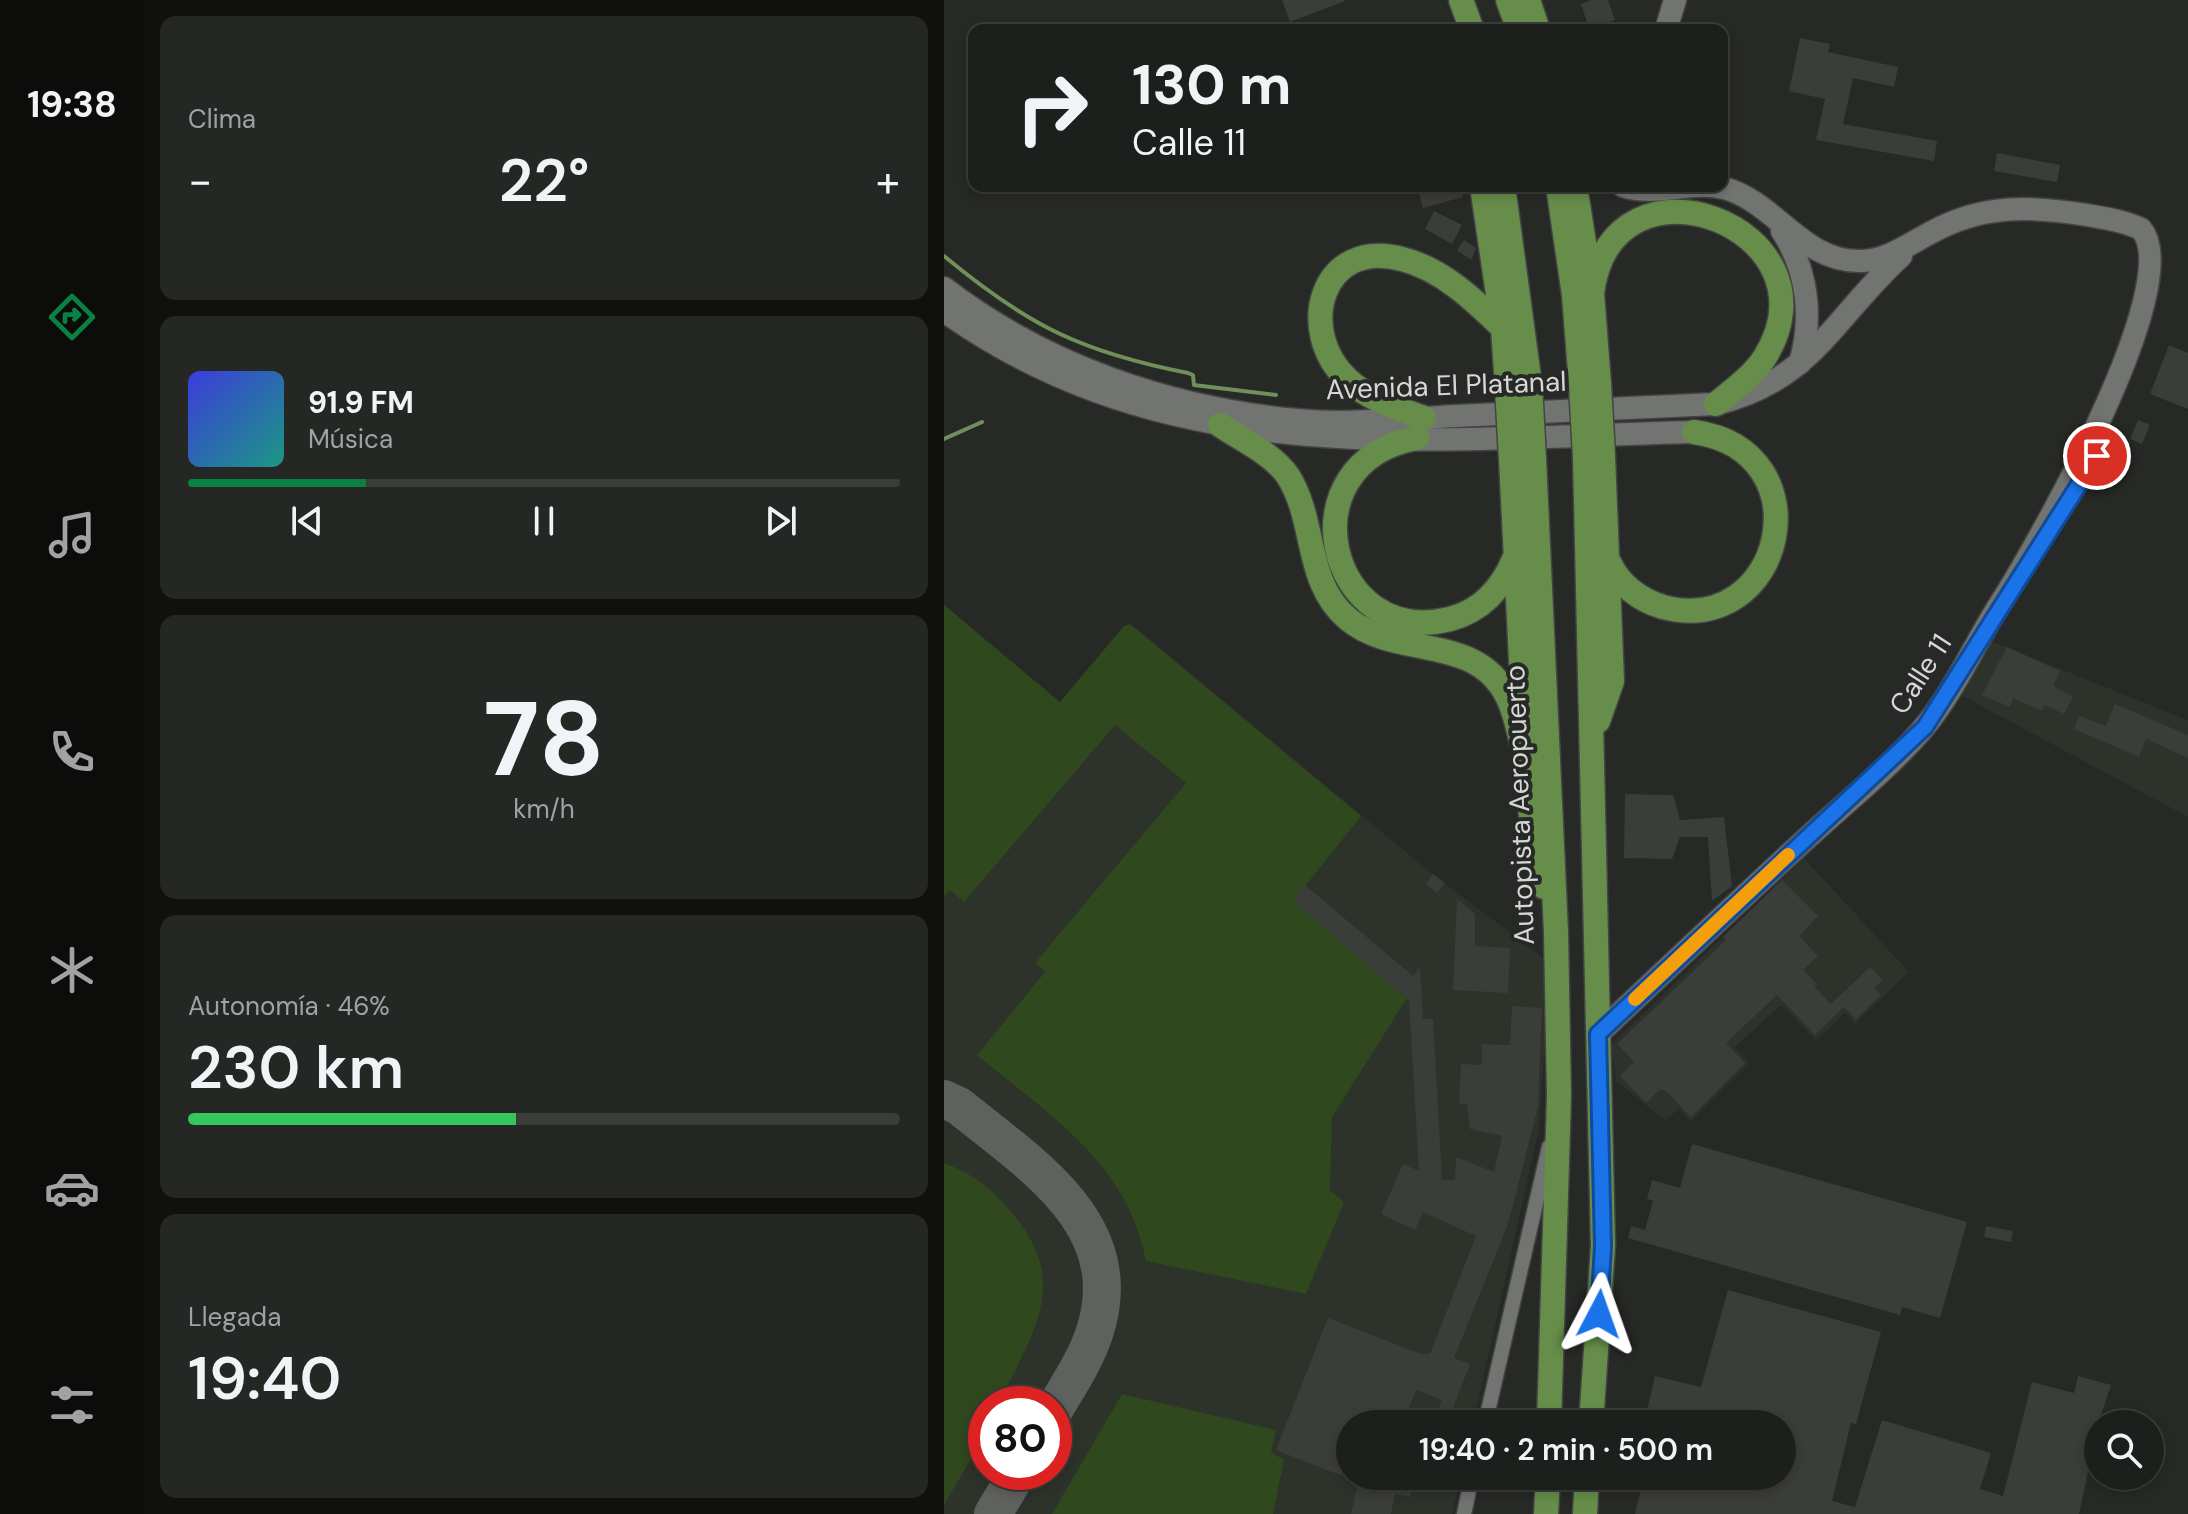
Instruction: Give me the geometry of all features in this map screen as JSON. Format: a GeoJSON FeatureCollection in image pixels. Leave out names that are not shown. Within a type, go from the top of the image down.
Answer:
{"type":"FeatureCollection","features":[{"type":"Feature","properties":{"kind":"highway"},"geometry":{"type":"LineString","coordinates":[[1508,0],[1517,24]]}},
{"type":"Feature","properties":{"kind":"highway"},"geometry":{"type":"LineString","coordinates":[[1528,0],[1536,24]]}},
{"type":"Feature","properties":{"kind":"highway"},"geometry":{"type":"LineString","coordinates":[[1483,192],[1503,328],[1518,386]]}},
{"type":"Feature","properties":{"kind":"highway","name":"Autopista Aeropuerto"},"geometry":{"type":"LineString","coordinates":[[1503,192],[1556,932],[1559,1096],[1549,1410]]}},
{"type":"Feature","properties":{"kind":"highway"},"geometry":{"type":"LineString","coordinates":[[1559,192],[1590,384]]}},
{"type":"Feature","properties":{"kind":"highway"},"geometry":{"type":"LineString","coordinates":[[1576,192],[1592,293]]}},
{"type":"Feature","properties":{"kind":"highway"},"geometry":{"type":"LineString","coordinates":[[1592,1410],[1603,1246],[1593,735],[1592,293],[1596,266],[1602,254],[1622,233],[1646,218],[1674,211],[1703,213],[1741,230],[1769,263],[1778,290],[1778,318],[1764,358],[1716,404]]}},
{"type":"Feature","properties":{"kind":"highway"},"geometry":{"type":"LineString","coordinates":[[1421,428],[1346,379],[1328,352],[1322,338],[1320,305],[1325,288],[1336,273],[1367,256],[1404,259],[1455,285],[1503,328]]}},
{"type":"Feature","properties":{"kind":"highway"},"geometry":{"type":"LineString","coordinates":[[1220,425],[1263,453],[1288,477],[1297,496],[1318,577],[1330,602],[1350,621],[1373,634],[1401,644],[1441,649],[1489,671],[1507,696],[1526,760]]}},
{"type":"Feature","properties":{"kind":"highway"},"geometry":{"type":"LineString","coordinates":[[1421,428],[1365,460],[1341,494],[1334,536],[1340,563],[1354,588],[1375,607],[1401,618],[1429,622],[1457,617],[1482,604],[1502,583],[1514,558],[1523,459]]}},
{"type":"Feature","properties":{"kind":"highway"},"geometry":{"type":"LineString","coordinates":[[1609,562],[1632,591],[1654,604],[1679,610],[1705,609],[1729,600],[1750,585],[1766,565],[1777,529],[1776,503],[1767,479],[1742,450],[1720,437],[1694,432]]}},
{"type":"Feature","properties":{"kind":"highway"},"geometry":{"type":"LineString","coordinates":[[1593,735],[1612,681],[1609,562],[1594,457]]}},
{"type":"Feature","properties":{"kind":"highway"},"geometry":{"type":"LineString","coordinates":[[1515,545],[1526,760],[1534,849],[1556,932]]}},
{"type":"Feature","properties":{"kind":"highway"},"geometry":{"type":"LineString","coordinates":[[1546,1514],[1547,1490]]}},
{"type":"Feature","properties":{"kind":"highway"},"geometry":{"type":"LineString","coordinates":[[1585,1514],[1586,1490]]}},
{"type":"Feature","properties":{"kind":"main road"},"geometry":{"type":"LineString","coordinates":[[1668,24],[1675,0]]}},
{"type":"Feature","properties":{"kind":"main road","name":"Avenida El Platanal"},"geometry":{"type":"LineString","coordinates":[[1728,190],[1744,197],[1819,251],[1858,261],[1881,259],[1969,216],[2032,207],[2110,220],[2141,230],[2155,243],[2165,260]]}},
{"type":"Feature","properties":{"kind":"main road"},"geometry":{"type":"LineString","coordinates":[[1774,220],[1795,256],[1805,290],[1807,336],[1799,366]]}},
{"type":"Feature","properties":{"kind":"main road","name":"Avenida El Platanal"},"geometry":{"type":"LineString","coordinates":[[944,311],[1043,371],[1094,392],[1220,425],[1295,435],[1421,428],[1716,404],[1751,394],[1799,366],[1879,275],[1916,241]]}},
{"type":"Feature","properties":{"kind":"main road","name":"Calle 11"},"geometry":{"type":"LineString","coordinates":[[1598,1034],[1925,727],[2097,456],[2133,387],[2158,323],[2167,289],[2165,260]]}},
{"type":"Feature","properties":{"kind":"main road","name":"Avenida El Platanal"},"geometry":{"type":"LineString","coordinates":[[944,288],[1023,339],[1112,380],[1221,409],[1300,420],[1421,428],[1694,432]]}},
{"type":"Feature","properties":{"kind":"street"},"geometry":{"type":"LineString","coordinates":[[1488,1410],[1559,1096]]}},
{"type":"Feature","properties":{"kind":"street"},"geometry":{"type":"LineString","coordinates":[[1464,1514],[1469,1490]]}},
{"type":"Feature","properties":{"kind":"shaded area"},"geometry":{"type":"Polygon","coordinates":[[[944,605],[1060,702],[1124,626],[1134,626],[1430,872],[1550,963],[1539,1128],[1476,1410],[1336,1410],[1336,1490],[1458,1490],[1452,1514],[944,1514],[944,605]]]}},
{"type":"Feature","properties":{"kind":"shaded area"},"geometry":{"type":"Polygon","coordinates":[[[1988,640],[2188,720],[2188,817],[1955,692],[1988,640]]]}},
{"type":"Feature","properties":{"kind":"shaded area"},"geometry":{"type":"Polygon","coordinates":[[[1804,858],[1909,972],[1855,1024],[1845,1013],[1816,1040],[1781,1005],[1735,1047],[1749,1064],[1691,1121],[1679,1109],[1665,1120],[1616,1081],[1611,1045],[1804,858]]]}},
{"type":"Feature","properties":{"kind":"green space"},"geometry":{"type":"Polygon","coordinates":[[[944,605],[1060,702],[1124,626],[1130,624],[1361,816],[1293,901],[1407,998],[1332,1117],[1330,1191],[1344,1202],[1306,1294],[1146,1261],[1137,1226],[1104,1169],[1057,1121],[977,1055],[1045,972],[1035,963],[1186,783],[1115,725],[964,902],[950,890],[944,896],[944,605]]]}},
{"type":"Feature","properties":{"kind":"green space"},"geometry":{"type":"Polygon","coordinates":[[[944,1163],[984,1185],[1016,1218],[1032,1243],[1041,1266],[1043,1289],[1033,1333],[1008,1386],[968,1386],[968,1464],[944,1505],[944,1163]]]}},
{"type":"Feature","properties":{"kind":"green space"},"geometry":{"type":"Polygon","coordinates":[[[1122,1394],[1276,1430],[1271,1452],[1284,1460],[1273,1514],[1052,1514],[1066,1490],[1072,1490],[1072,1480],[1122,1394]]]}},
{"type":"Feature","properties":{"kind":"building"},"geometry":{"type":"Polygon","coordinates":[[[1282,0],[1345,0],[1345,1],[1290,22],[1282,0]]]}},
{"type":"Feature","properties":{"kind":"building"},"geometry":{"type":"Polygon","coordinates":[[[1608,0],[1615,20],[1588,24],[1581,4],[1608,0]]]}},
{"type":"Feature","properties":{"kind":"building"},"geometry":{"type":"Polygon","coordinates":[[[1800,38],[1830,44],[1828,52],[1898,67],[1894,87],[1853,78],[1843,124],[1937,141],[1934,161],[1816,140],[1825,99],[1789,91],[1800,38]]]}},
{"type":"Feature","properties":{"kind":"building"},"geometry":{"type":"Polygon","coordinates":[[[1997,153],[2060,165],[2057,182],[1994,171],[1997,153]]]}},
{"type":"Feature","properties":{"kind":"building"},"geometry":{"type":"Polygon","coordinates":[[[1419,192],[1462,192],[1463,197],[1423,208],[1419,192]]]}},
{"type":"Feature","properties":{"kind":"building"},"geometry":{"type":"Polygon","coordinates":[[[1434,211],[1462,225],[1452,244],[1425,229],[1434,211]]]}},
{"type":"Feature","properties":{"kind":"building"},"geometry":{"type":"Polygon","coordinates":[[[1464,240],[1476,248],[1471,260],[1457,250],[1464,240]]]}},
{"type":"Feature","properties":{"kind":"building"},"geometry":{"type":"Polygon","coordinates":[[[2169,345],[2188,353],[2188,409],[2150,394],[2169,345]]]}},
{"type":"Feature","properties":{"kind":"building"},"geometry":{"type":"Polygon","coordinates":[[[2138,420],[2150,425],[2142,444],[2130,439],[2138,420]]]}},
{"type":"Feature","properties":{"kind":"building"},"geometry":{"type":"Polygon","coordinates":[[[2007,647],[2060,671],[2053,686],[2073,697],[2064,714],[2045,705],[2042,711],[2013,698],[2010,707],[1982,695],[2007,647]]]}},
{"type":"Feature","properties":{"kind":"building"},"geometry":{"type":"Polygon","coordinates":[[[2115,704],[2188,735],[2188,758],[2146,739],[2139,757],[2074,729],[2079,716],[2106,726],[2115,704]]]}},
{"type":"Feature","properties":{"kind":"building"},"geometry":{"type":"Polygon","coordinates":[[[1625,794],[1673,795],[1680,820],[1724,817],[1732,886],[1712,901],[1708,837],[1680,837],[1672,859],[1624,858],[1625,794]]]}},
{"type":"Feature","properties":{"kind":"building"},"geometry":{"type":"Polygon","coordinates":[[[1433,874],[1445,883],[1437,893],[1426,884],[1433,874]]]}},
{"type":"Feature","properties":{"kind":"building"},"geometry":{"type":"Polygon","coordinates":[[[1782,880],[1818,916],[1799,936],[1818,956],[1803,970],[1817,984],[1814,986],[1831,1004],[1870,967],[1883,980],[1874,988],[1881,995],[1856,1019],[1844,1007],[1815,1035],[1777,995],[1726,1043],[1745,1063],[1691,1117],[1666,1091],[1660,1089],[1646,1103],[1620,1076],[1634,1062],[1617,1044],[1726,940],[1723,937],[1782,880]]]}},
{"type":"Feature","properties":{"kind":"building"},"geometry":{"type":"Polygon","coordinates":[[[1305,885],[1413,976],[1420,967],[1423,1019],[1433,1019],[1442,1180],[1455,1180],[1456,1157],[1494,1172],[1502,1136],[1470,1129],[1467,1104],[1459,1104],[1461,1064],[1482,1065],[1482,1044],[1510,1045],[1512,1006],[1542,1008],[1538,1107],[1508,1224],[1454,1358],[1470,1364],[1452,1410],[1438,1410],[1442,1400],[1416,1390],[1408,1410],[1336,1410],[1336,1474],[1276,1450],[1328,1318],[1421,1354],[1430,1354],[1476,1236],[1423,1212],[1415,1230],[1381,1214],[1403,1164],[1419,1171],[1409,1000],[1293,901],[1305,885]]]}},
{"type":"Feature","properties":{"kind":"building"},"geometry":{"type":"Polygon","coordinates":[[[1457,899],[1475,914],[1475,946],[1510,948],[1508,993],[1453,990],[1457,899]]]}},
{"type":"Feature","properties":{"kind":"building"},"geometry":{"type":"Polygon","coordinates":[[[1692,1144],[1967,1222],[1940,1318],[1902,1307],[1900,1315],[1628,1238],[1631,1226],[1645,1230],[1653,1201],[1647,1199],[1652,1180],[1680,1188],[1692,1144]]]}},
{"type":"Feature","properties":{"kind":"building"},"geometry":{"type":"Polygon","coordinates":[[[1986,1226],[2013,1231],[2011,1242],[1984,1237],[1986,1226]]]}},
{"type":"Feature","properties":{"kind":"building"},"geometry":{"type":"Polygon","coordinates":[[[1728,1290],[1881,1332],[1856,1424],[1851,1423],[1832,1501],[1855,1507],[1882,1420],[1991,1453],[1980,1489],[2003,1496],[2032,1382],[2074,1393],[2078,1376],[2111,1385],[2103,1410],[2084,1410],[2084,1490],[2079,1514],[1635,1514],[1641,1490],[1796,1490],[1796,1410],[1647,1410],[1655,1376],[1701,1387],[1728,1290]]]}},
{"type":"Feature","properties":{"kind":"building"},"geometry":{"type":"Polygon","coordinates":[[[1357,1490],[1412,1490],[1410,1497],[1395,1494],[1391,1514],[1351,1514],[1357,1490]]]}},
{"type":"Feature","properties":{"kind":"waterway"},"geometry":{"type":"LineString","coordinates":[[944,256],[1029,318],[1086,345],[1116,356],[1188,373],[1193,375],[1194,385],[1276,395]]}},
{"type":"Feature","properties":{"kind":"waterway"},"geometry":{"type":"LineString","coordinates":[[944,439],[982,422]]}},
{"type":"Feature","properties":{"kind":"taxiway"},"geometry":{"type":"LineString","coordinates":[[944,1099],[959,1106],[1043,1175],[1067,1201],[1087,1230],[1099,1261],[1102,1295],[1094,1334],[1068,1386]]}},
{"type":"Feature","properties":{"kind":"taxiway"},"geometry":{"type":"LineString","coordinates":[[993,1514],[1007,1490]]}},
{"type":"Feature","properties":{"kind":"slow traffic"},"geometry":{"type":"LineString","coordinates":[[1635,999],[1788,855]]}},
{"type":"Feature","properties":{"kind":"route"},"geometry":{"type":"LineString","coordinates":[[1599,1314],[1603,1246],[1603,1141],[1598,1034],[1925,727],[2097,456]]}}]}
